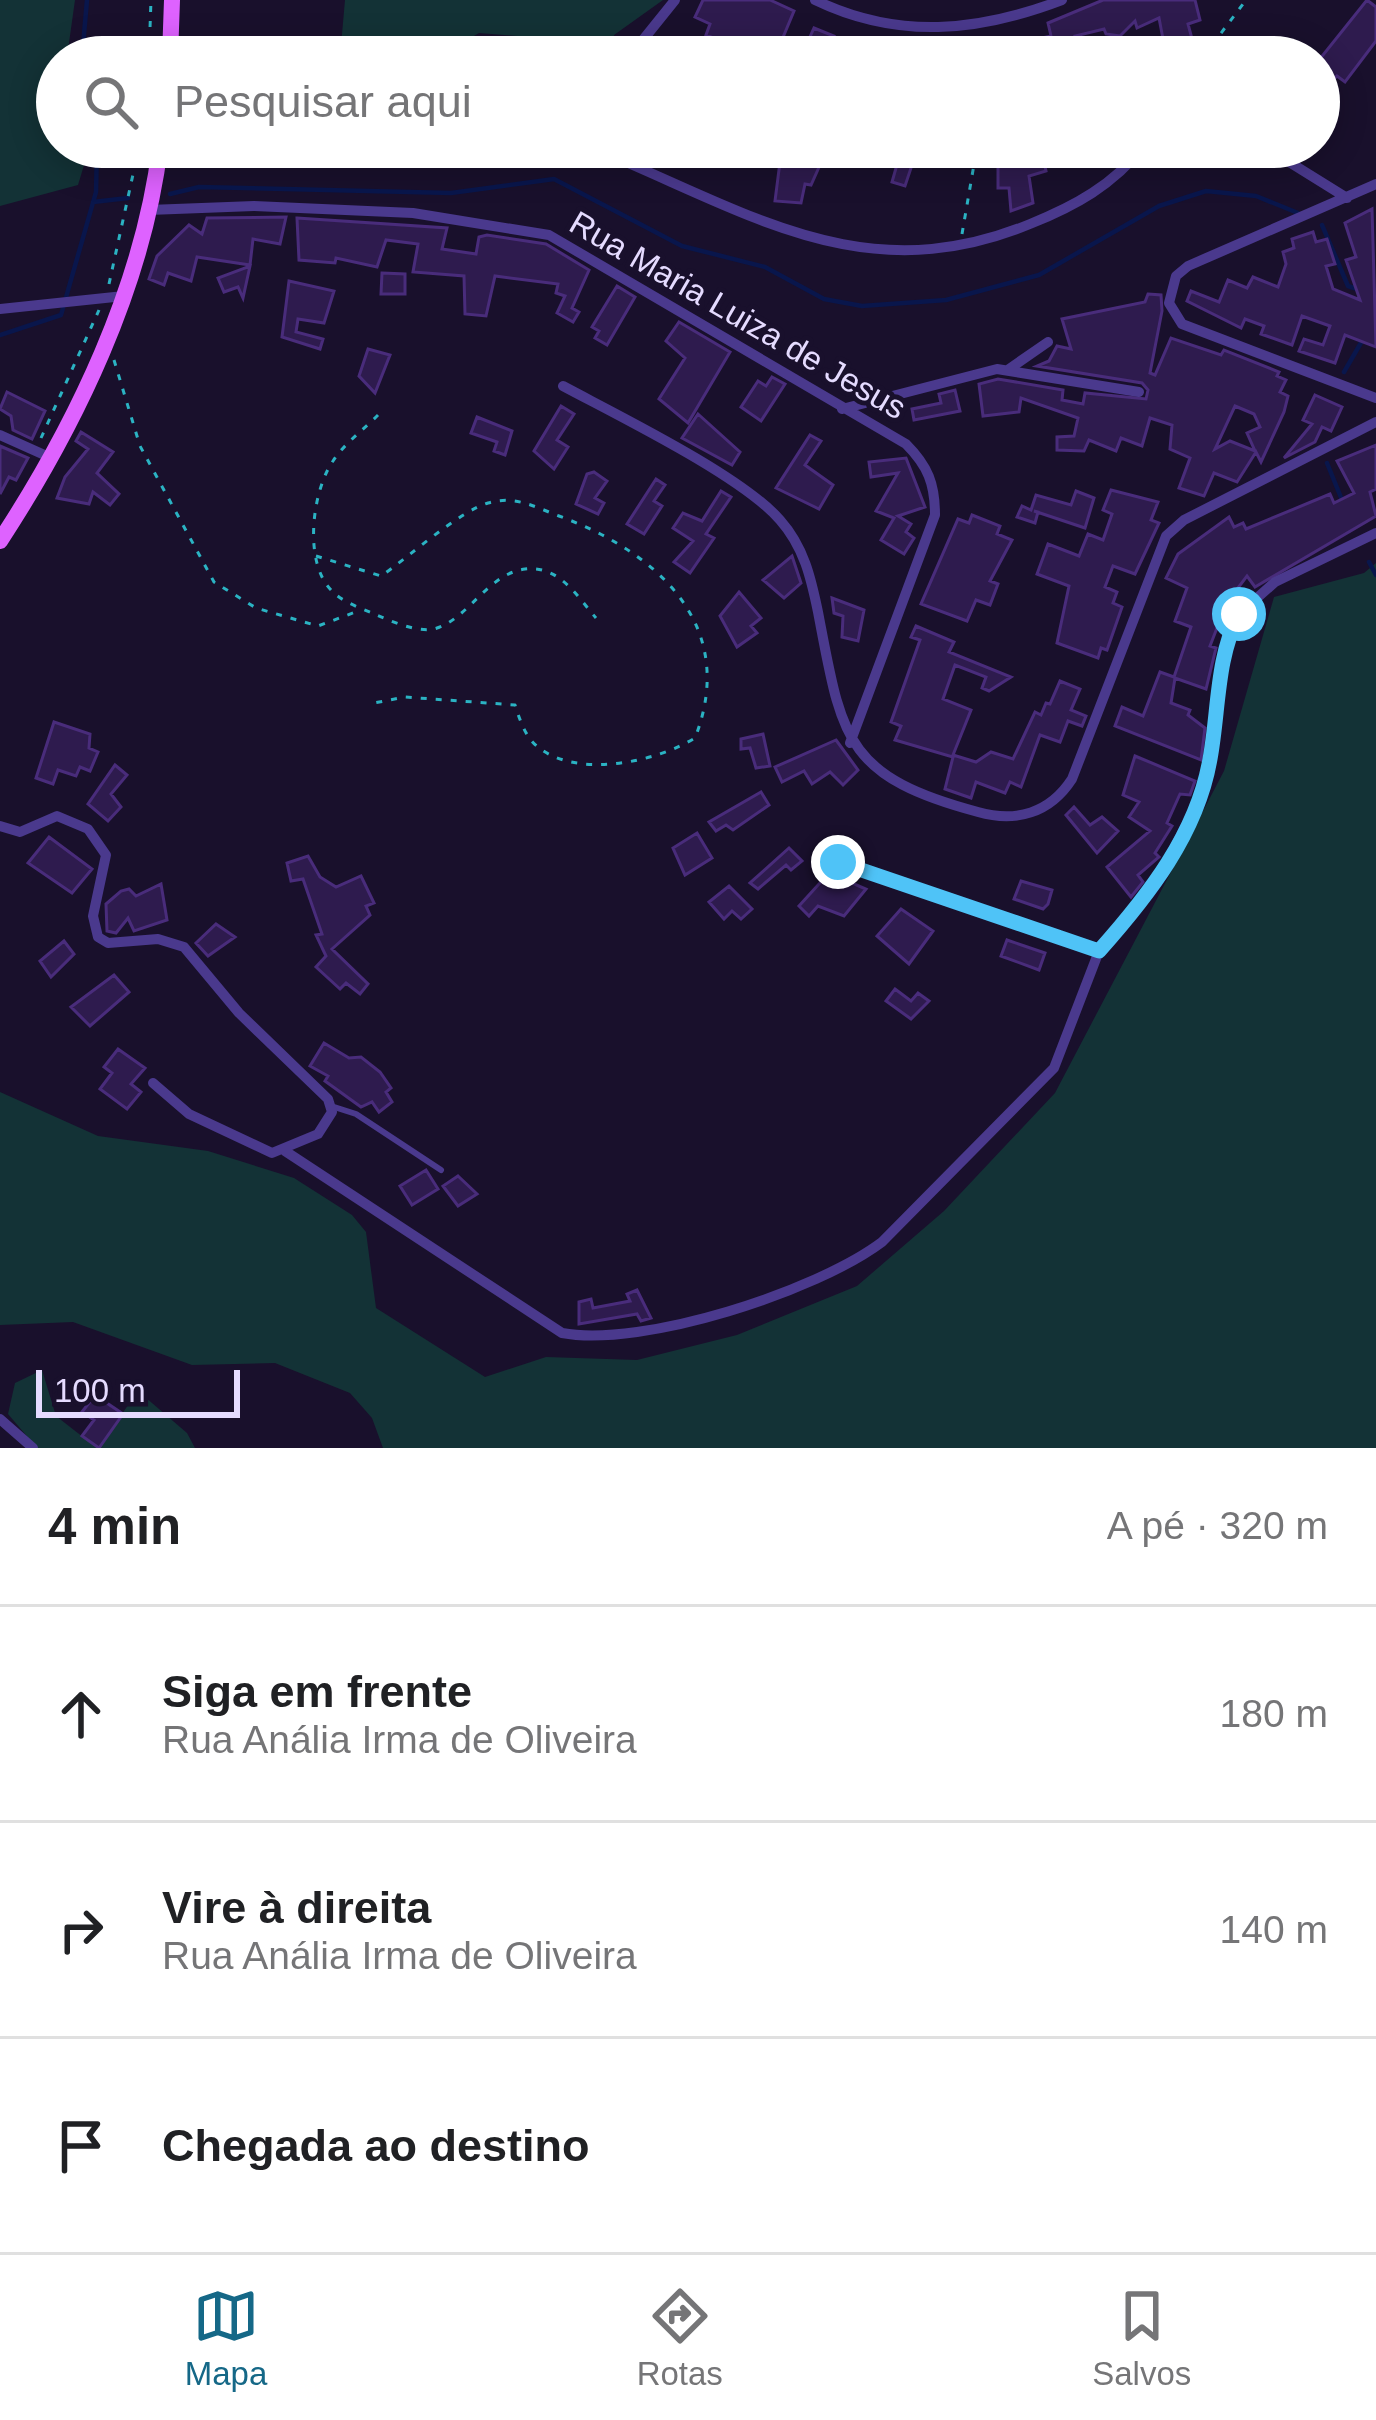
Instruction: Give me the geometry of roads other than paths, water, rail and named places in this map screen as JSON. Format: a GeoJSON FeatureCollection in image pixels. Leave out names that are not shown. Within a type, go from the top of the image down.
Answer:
{"type":"FeatureCollection","features":[{"type":"Feature","properties":{"kind":"main road"},"geometry":{"type":"LineString","coordinates":[[171,36],[172,0]]}},
{"type":"Feature","properties":{"kind":"main road"},"geometry":{"type":"LineString","coordinates":[[0,541],[124,296],[156,168]]}},
{"type":"Feature","properties":{"kind":"street"},"geometry":{"type":"LineString","coordinates":[[646,36],[675,0]]}},
{"type":"Feature","properties":{"kind":"street"},"geometry":{"type":"LineString","coordinates":[[815,0],[907,30],[1004,19],[1062,0]]}},
{"type":"Feature","properties":{"kind":"street"},"geometry":{"type":"LineString","coordinates":[[639,168],[784,231],[895,253],[960,248],[1065,210],[1125,168]]}},
{"type":"Feature","properties":{"kind":"street"},"geometry":{"type":"LineString","coordinates":[[1299,168],[1347,198]]}},
{"type":"Feature","properties":{"kind":"street"},"geometry":{"type":"LineString","coordinates":[[1376,184],[1188,266],[1176,276],[1169,304],[1182,325],[1376,398]]}},
{"type":"Feature","properties":{"kind":"street","name":"Rua Maria Luiza de Jesus"},"geometry":{"type":"LineString","coordinates":[[149,210],[254,206],[412,213],[549,235],[906,444],[924,462],[935,488],[927,543],[850,743]]}},
{"type":"Feature","properties":{"kind":"street"},"geometry":{"type":"LineString","coordinates":[[0,309],[124,296]]}},
{"type":"Feature","properties":{"kind":"street"},"geometry":{"type":"LineString","coordinates":[[1009,369],[1048,343]]}},
{"type":"Feature","properties":{"kind":"street"},"geometry":{"type":"LineString","coordinates":[[842,409],[980,370],[1009,369],[1139,392]]}},
{"type":"Feature","properties":{"kind":"street"},"geometry":{"type":"LineString","coordinates":[[563,386],[748,494],[778,518],[810,574],[836,702],[850,743],[890,778],[939,802],[992,816],[1046,808],[1060,797],[1085,748],[1166,536],[1184,520],[1376,422]]}},
{"type":"Feature","properties":{"kind":"street"},"geometry":{"type":"LineString","coordinates":[[0,435],[42,453]]}},
{"type":"Feature","properties":{"kind":"street"},"geometry":{"type":"LineString","coordinates":[[285,1151],[562,1334],[614,1337],[672,1326],[825,1278],[882,1242],[1043,1084],[1063,1050],[1099,951],[1160,876],[1199,800],[1210,765],[1227,638],[1239,614],[1275,582],[1376,533]]}},
{"type":"Feature","properties":{"kind":"street"},"geometry":{"type":"LineString","coordinates":[[0,826],[20,832],[57,816],[88,829],[106,855],[93,916],[98,937],[108,943],[158,939],[184,946],[241,1015],[331,1106],[326,1126],[285,1151],[265,1151],[221,1131],[153,1083]]}},
{"type":"Feature","properties":{"kind":"street"},"geometry":{"type":"LineString","coordinates":[[838,862],[1099,951]]}},
{"type":"Feature","properties":{"kind":"street"},"geometry":{"type":"LineString","coordinates":[[0,1419],[33,1448]]}},
{"type":"Feature","properties":{"kind":"lane"},"geometry":{"type":"LineString","coordinates":[[331,1106],[356,1114],[441,1170]]}},
{"type":"Feature","properties":{"kind":"waterway"},"geometry":{"type":"LineString","coordinates":[[84,36],[87,0]]}},
{"type":"Feature","properties":{"kind":"waterway"},"geometry":{"type":"LineString","coordinates":[[0,335],[61,315],[96,192],[97,168]]}},
{"type":"Feature","properties":{"kind":"waterway"},"geometry":{"type":"LineString","coordinates":[[170,194],[199,187],[451,193],[554,179],[682,246],[765,267],[824,299],[862,306],[946,300],[1039,275],[1159,206],[1206,191],[1256,196],[1298,213]]}},
{"type":"Feature","properties":{"kind":"waterway"},"geometry":{"type":"LineString","coordinates":[[93,202],[128,198]]}},
{"type":"Feature","properties":{"kind":"waterway"},"geometry":{"type":"LineString","coordinates":[[1322,225],[1348,286],[1357,289]]}},
{"type":"Feature","properties":{"kind":"waterway"},"geometry":{"type":"LineString","coordinates":[[1344,372],[1362,341]]}},
{"type":"Feature","properties":{"kind":"waterway"},"geometry":{"type":"LineString","coordinates":[[1327,463],[1342,500]]}},
{"type":"Feature","properties":{"kind":"waterway"},"geometry":{"type":"LineString","coordinates":[[1369,562],[1376,575]]}}]}
